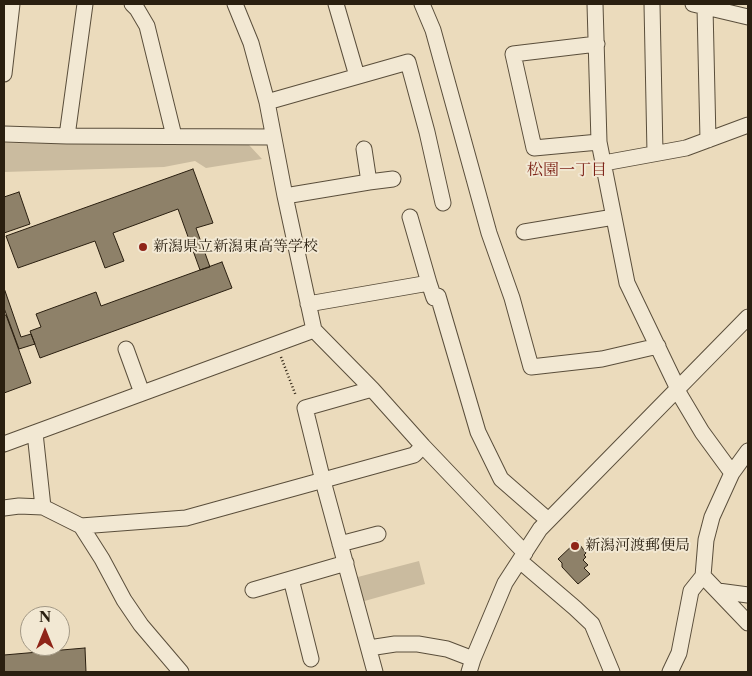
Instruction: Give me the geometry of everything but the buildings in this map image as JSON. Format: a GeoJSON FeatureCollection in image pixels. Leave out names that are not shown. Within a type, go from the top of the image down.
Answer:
{"type":"FeatureCollection","features":[{"type":"Feature","properties":{"kind":"street"},"geometry":{"type":"LineString","coordinates":[[4,74],[12,4]]}},
{"type":"Feature","properties":{"kind":"street"},"geometry":{"type":"LineString","coordinates":[[67,136],[85,4]]}},
{"type":"Feature","properties":{"kind":"street"},"geometry":{"type":"LineString","coordinates":[[132,4],[138,10],[147,26],[174,136]]}},
{"type":"Feature","properties":{"kind":"street"},"geometry":{"type":"LineString","coordinates":[[234,4],[251,43],[267,102],[314,330],[372,390],[522,557],[592,624],[612,672]]}},
{"type":"Feature","properties":{"kind":"street"},"geometry":{"type":"LineString","coordinates":[[336,4],[357,76]]}},
{"type":"Feature","properties":{"kind":"street"},"geometry":{"type":"LineString","coordinates":[[422,4],[433,30],[489,233],[509,290],[531,367],[602,359],[658,346]]}},
{"type":"Feature","properties":{"kind":"street"},"geometry":{"type":"LineString","coordinates":[[596,4],[600,142],[627,283],[678,389],[702,432],[732,473]]}},
{"type":"Feature","properties":{"kind":"street"},"geometry":{"type":"LineString","coordinates":[[652,4],[655,153]]}},
{"type":"Feature","properties":{"kind":"street"},"geometry":{"type":"LineString","coordinates":[[708,140],[699,5],[748,17]]}},
{"type":"Feature","properties":{"kind":"street"},"geometry":{"type":"LineString","coordinates":[[597,44],[513,54],[534,148],[600,142]]}},
{"type":"Feature","properties":{"kind":"street"},"geometry":{"type":"LineString","coordinates":[[267,102],[408,62],[427,132],[443,203]]}},
{"type":"Feature","properties":{"kind":"street"},"geometry":{"type":"LineString","coordinates":[[604,162],[686,148],[748,125]]}},
{"type":"Feature","properties":{"kind":"street"},"geometry":{"type":"LineString","coordinates":[[4,134],[67,136],[273,136]]}},
{"type":"Feature","properties":{"kind":"street"},"geometry":{"type":"LineString","coordinates":[[364,149],[369,182]]}},
{"type":"Feature","properties":{"kind":"street"},"geometry":{"type":"LineString","coordinates":[[285,196],[393,179]]}},
{"type":"Feature","properties":{"kind":"street"},"geometry":{"type":"LineString","coordinates":[[410,218],[434,298],[438,296],[478,432],[501,479],[548,520]]}},
{"type":"Feature","properties":{"kind":"street"},"geometry":{"type":"LineString","coordinates":[[524,232],[614,218]]}},
{"type":"Feature","properties":{"kind":"street"},"geometry":{"type":"LineString","coordinates":[[308,304],[429,283]]}},
{"type":"Feature","properties":{"kind":"street"},"geometry":{"type":"LineString","coordinates":[[369,648],[395,644],[418,644],[448,649],[471,666],[505,583],[548,520],[748,317]]}},
{"type":"Feature","properties":{"kind":"street"},"geometry":{"type":"LineString","coordinates":[[4,444],[314,330]]}},
{"type":"Feature","properties":{"kind":"street"},"geometry":{"type":"LineString","coordinates":[[126,349],[142,393]]}},
{"type":"Feature","properties":{"kind":"street"},"geometry":{"type":"LineString","coordinates":[[372,390],[305,408],[375,672]]}},
{"type":"Feature","properties":{"kind":"street"},"geometry":{"type":"LineString","coordinates":[[35,433],[43,507]]}},
{"type":"Feature","properties":{"kind":"street"},"geometry":{"type":"LineString","coordinates":[[4,508],[19,506],[43,507],[81,526],[186,518],[414,455],[423,446]]}},
{"type":"Feature","properties":{"kind":"street"},"geometry":{"type":"LineString","coordinates":[[670,672],[679,653],[690,591],[703,576],[706,540],[712,517],[732,473],[747,455]]}},
{"type":"Feature","properties":{"kind":"street"},"geometry":{"type":"LineString","coordinates":[[81,526],[102,559],[124,600],[141,625],[181,672]]}},
{"type":"Feature","properties":{"kind":"street"},"geometry":{"type":"LineString","coordinates":[[340,544],[378,534]]}},
{"type":"Feature","properties":{"kind":"street"},"geometry":{"type":"LineString","coordinates":[[252,590],[346,564]]}},
{"type":"Feature","properties":{"kind":"street"},"geometry":{"type":"LineString","coordinates":[[703,576],[748,623]]}},
{"type":"Feature","properties":{"kind":"street"},"geometry":{"type":"LineString","coordinates":[[291,579],[311,659]]}},
{"type":"Feature","properties":{"kind":"street"},"geometry":{"type":"LineString","coordinates":[[718,591],[748,595]]}},
{"type":"Feature","properties":{"kind":"path"},"geometry":{"type":"LineString","coordinates":[[276,344],[300,406],[305,408]]}},
{"type":"Feature","properties":{"kind":"shaded area"},"geometry":{"type":"Polygon","coordinates":[[[4,143],[249,145],[262,159],[206,168],[195,161],[164,167],[4,172],[4,143]]]}},
{"type":"Feature","properties":{"kind":"shaded area"},"geometry":{"type":"Polygon","coordinates":[[[419,561],[425,584],[361,602],[354,578],[419,561]]]}},
{"type":"Feature","properties":{"kind":"place","name":"新潟県立新潟東高等学校"},"geometry":{"type":"Point","coordinates":[143,247]}},
{"type":"Feature","properties":{"kind":"place","name":"新潟河渡郵便局"},"geometry":{"type":"Point","coordinates":[575,546]}},
{"type":"Feature","properties":{"kind":"district","name":"松園一丁目"},"geometry":{"type":"Point","coordinates":[567,170]}}]}
